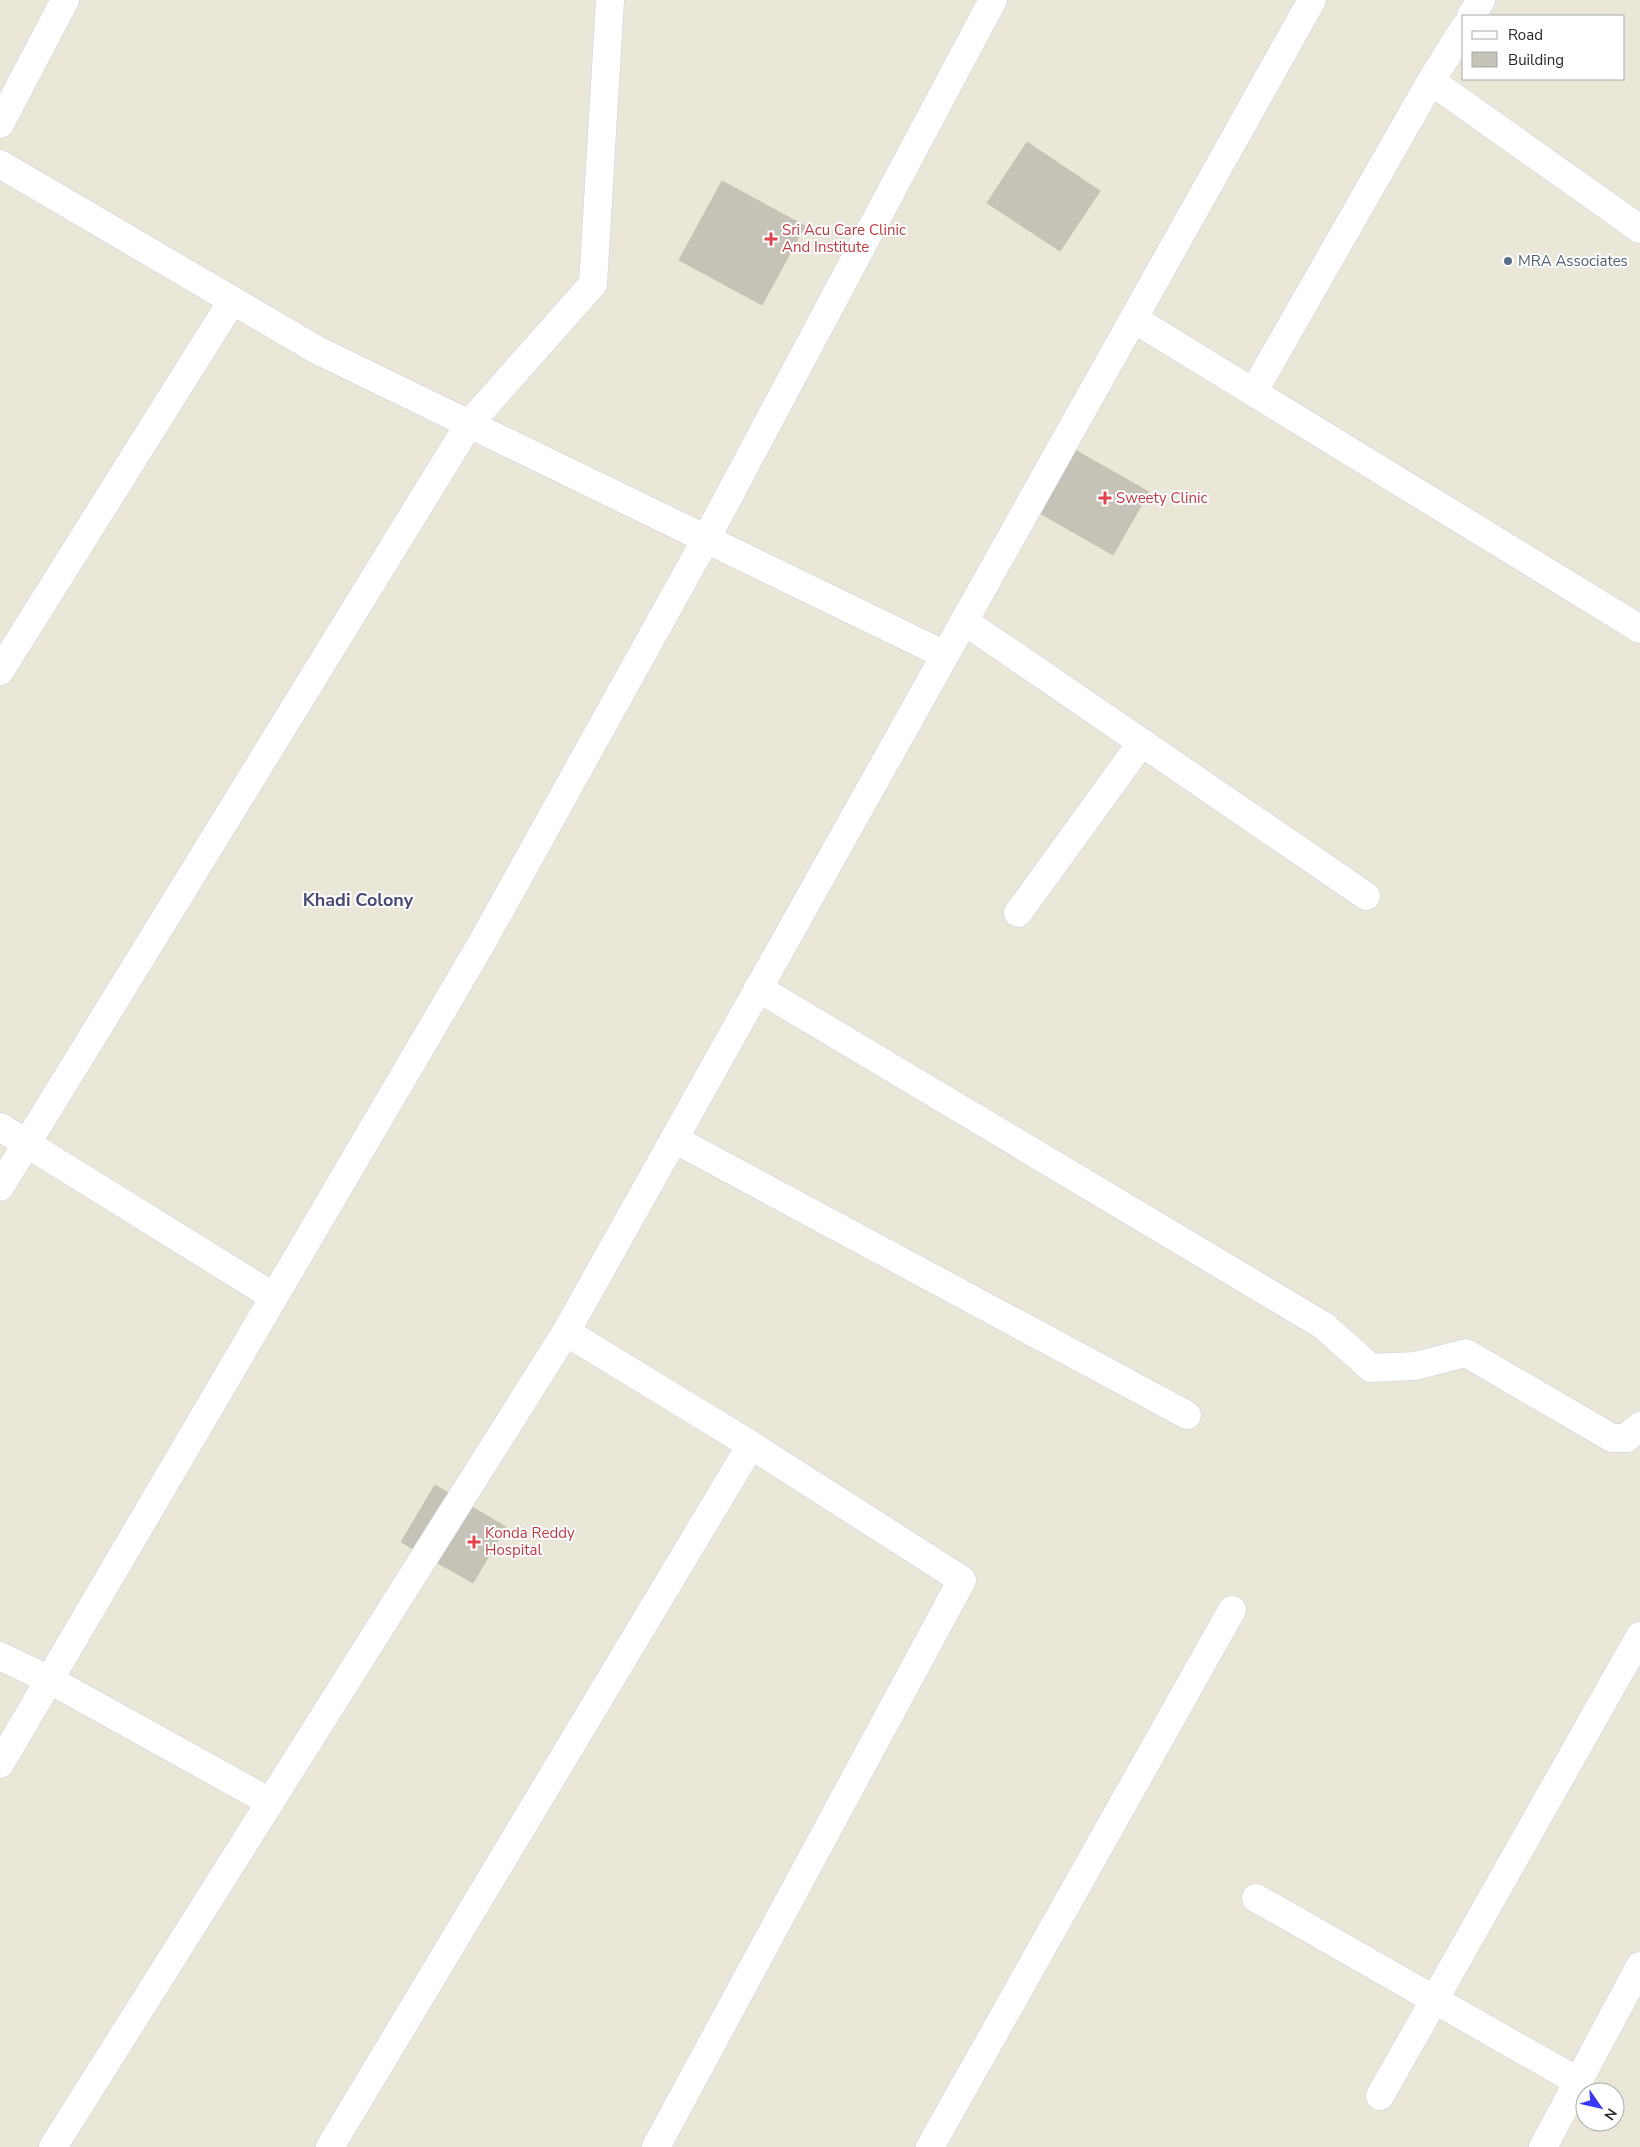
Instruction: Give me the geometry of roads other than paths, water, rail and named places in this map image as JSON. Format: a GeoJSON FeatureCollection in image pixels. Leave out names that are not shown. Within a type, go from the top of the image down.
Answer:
{"type":"FeatureCollection","features":[{"type":"Feature","properties":{"kind":"street"},"geometry":{"type":"LineString","coordinates":[[0,124],[65,0]]}},
{"type":"Feature","properties":{"kind":"street"},"geometry":{"type":"LineString","coordinates":[[0,1187],[469,424],[593,284],[610,0]]}},
{"type":"Feature","properties":{"kind":"street"},"geometry":{"type":"LineString","coordinates":[[0,1764],[480,946],[706,538],[993,0]]}},
{"type":"Feature","properties":{"kind":"street"},"geometry":{"type":"LineString","coordinates":[[53,2147],[566,1332],[1312,0]]}},
{"type":"Feature","properties":{"kind":"street"},"geometry":{"type":"LineString","coordinates":[[1472,15],[1481,0]]}},
{"type":"Feature","properties":{"kind":"street"},"geometry":{"type":"LineString","coordinates":[[1254,391],[1431,81],[1462,31]]}},
{"type":"Feature","properties":{"kind":"street"},"geometry":{"type":"LineString","coordinates":[[1431,81],[1640,229]]}},
{"type":"Feature","properties":{"kind":"street"},"geometry":{"type":"LineString","coordinates":[[0,164],[316,350],[946,655]]}},
{"type":"Feature","properties":{"kind":"street"},"geometry":{"type":"LineString","coordinates":[[0,671],[232,300]]}},
{"type":"Feature","properties":{"kind":"street"},"geometry":{"type":"LineString","coordinates":[[1134,319],[1640,629]]}},
{"type":"Feature","properties":{"kind":"street"},"geometry":{"type":"LineString","coordinates":[[964,621],[1366,896]]}},
{"type":"Feature","properties":{"kind":"street"},"geometry":{"type":"LineString","coordinates":[[1018,913],[1142,742]]}},
{"type":"Feature","properties":{"kind":"street"},"geometry":{"type":"LineString","coordinates":[[758,988],[1324,1326],[1371,1368],[1415,1366],[1466,1353],[1612,1438],[1626,1438],[1640,1426]]}},
{"type":"Feature","properties":{"kind":"street"},"geometry":{"type":"LineString","coordinates":[[0,1127],[274,1297]]}},
{"type":"Feature","properties":{"kind":"street"},"geometry":{"type":"LineString","coordinates":[[674,1139],[1186,1415]]}},
{"type":"Feature","properties":{"kind":"street"},"geometry":{"type":"LineString","coordinates":[[566,1332],[751,1445],[962,1580],[656,2147]]}},
{"type":"Feature","properties":{"kind":"street"},"geometry":{"type":"LineString","coordinates":[[330,2147],[751,1445]]}},
{"type":"Feature","properties":{"kind":"street"},"geometry":{"type":"LineString","coordinates":[[930,2147],[1232,1610]]}},
{"type":"Feature","properties":{"kind":"street"},"geometry":{"type":"LineString","coordinates":[[1380,2096],[1640,1636]]}},
{"type":"Feature","properties":{"kind":"street"},"geometry":{"type":"LineString","coordinates":[[0,1656],[50,1680],[270,1802]]}},
{"type":"Feature","properties":{"kind":"street"},"geometry":{"type":"LineString","coordinates":[[1256,1898],[1579,2082],[1640,1966]]}},
{"type":"Feature","properties":{"kind":"street"},"geometry":{"type":"LineString","coordinates":[[1542,2147],[1575,2089]]}},
{"type":"Feature","properties":{"kind":"place","name":"Sri Acu Care Clinic And Institute"},"geometry":{"type":"Point","coordinates":[771,239]}},
{"type":"Feature","properties":{"kind":"place","name":"MRA Associates"},"geometry":{"type":"Point","coordinates":[1508,261]}},
{"type":"Feature","properties":{"kind":"place","name":"Sweety Clinic"},"geometry":{"type":"Point","coordinates":[1105,498]}},
{"type":"Feature","properties":{"kind":"place","name":"Konda Reddy Hospital"},"geometry":{"type":"Point","coordinates":[474,1542]}},
{"type":"Feature","properties":{"kind":"district","name":"Khadi Colony"},"geometry":{"type":"Point","coordinates":[358,900]}}]}
